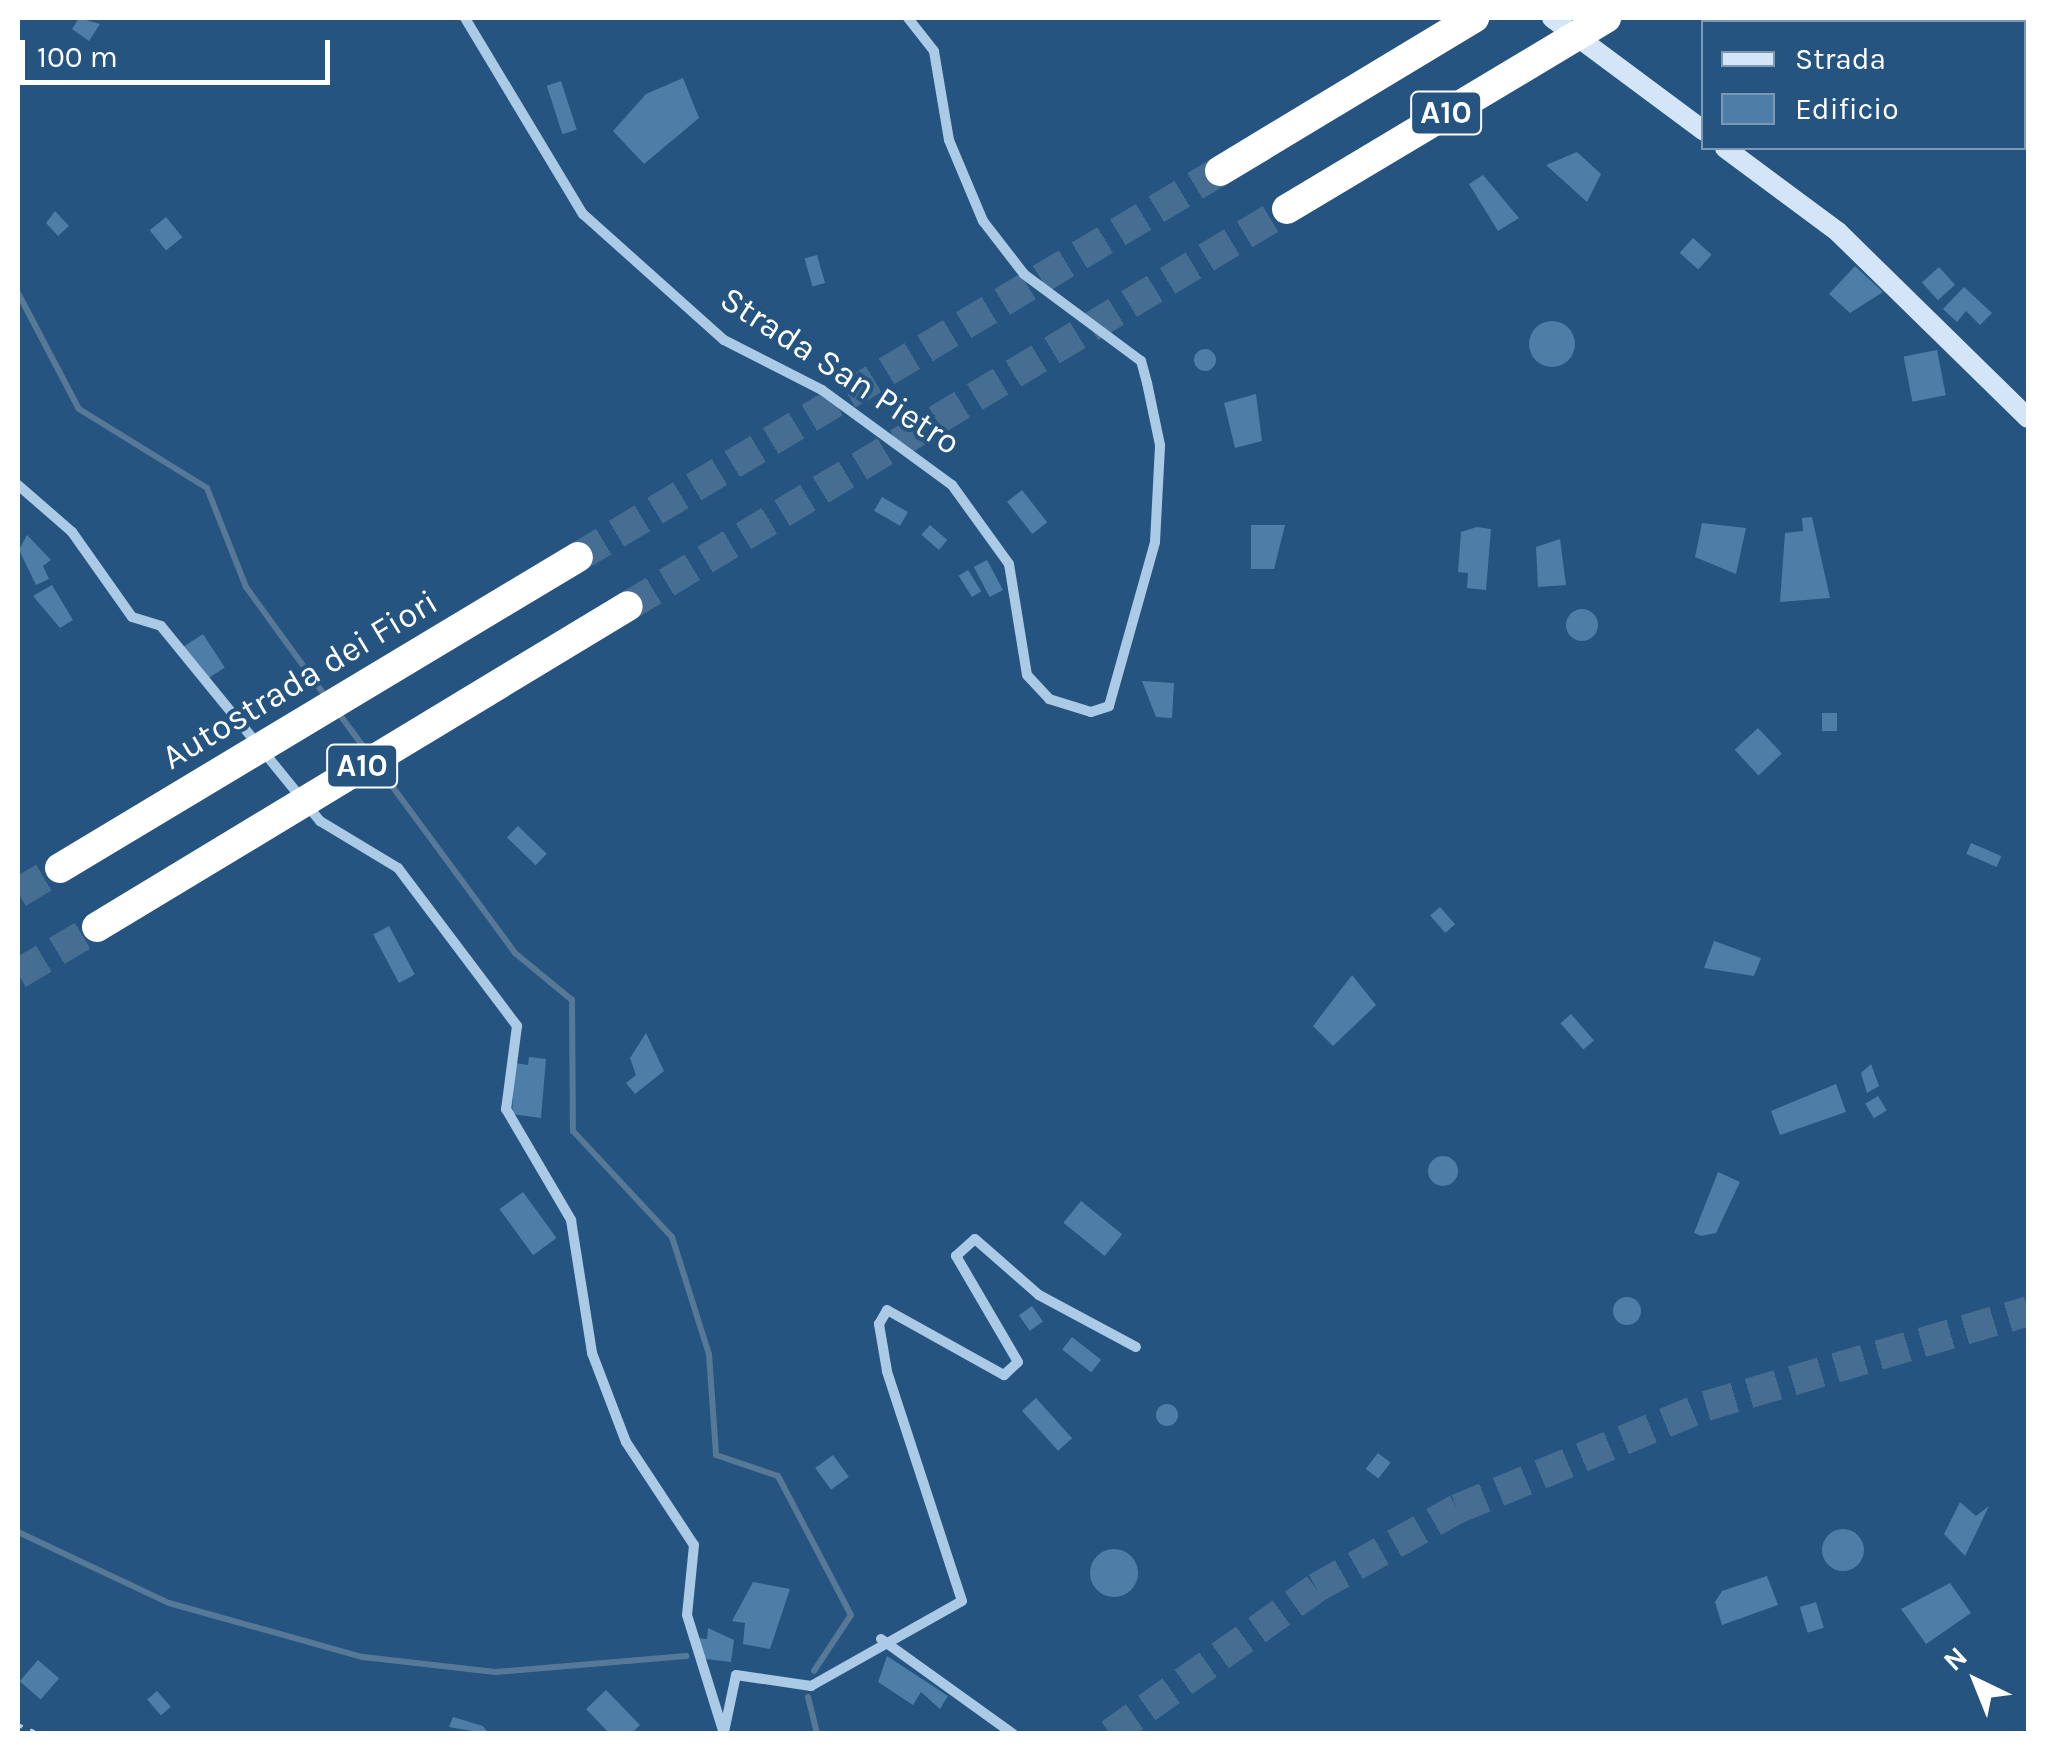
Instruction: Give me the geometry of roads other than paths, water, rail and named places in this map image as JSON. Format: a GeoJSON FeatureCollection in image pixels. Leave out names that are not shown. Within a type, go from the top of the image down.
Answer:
{"type":"FeatureCollection","features":[{"type":"Feature","properties":{"kind":"highway","name":"A10"},"geometry":{"type":"LineString","coordinates":[[1220,171],[1474,18]]}},
{"type":"Feature","properties":{"kind":"highway","name":"A10"},"geometry":{"type":"LineString","coordinates":[[1287,209],[1606,18]]}},
{"type":"Feature","properties":{"kind":"highway","name":"Autostrada dei Fiori"},"geometry":{"type":"LineString","coordinates":[[60,868],[578,557]]}},
{"type":"Feature","properties":{"kind":"highway","name":"A10"},"geometry":{"type":"LineString","coordinates":[[97,927],[628,606]]}},
{"type":"Feature","properties":{"kind":"street","name":"Strada San Pietro"},"geometry":{"type":"LineString","coordinates":[[466,18],[595,226],[724,340],[822,390],[952,484],[1009,564],[1027,675],[1049,700],[1091,712],[1109,706],[1155,542],[1160,445],[1150,393],[1141,362],[1024,274],[983,221],[949,140],[934,51],[908,18]]}},
{"type":"Feature","properties":{"kind":"street"},"geometry":{"type":"LineString","coordinates":[[1552,18],[1701,129]]}},
{"type":"Feature","properties":{"kind":"street"},"geometry":{"type":"LineString","coordinates":[[1728,150],[1838,232],[2028,418]]}},
{"type":"Feature","properties":{"kind":"street"},"geometry":{"type":"LineString","coordinates":[[18,485],[72,532],[132,617],[161,626],[320,822],[398,868],[517,1026],[506,1109],[572,1220],[592,1353],[626,1442],[694,1545],[687,1615],[724,1733]]}},
{"type":"Feature","properties":{"kind":"street"},"geometry":{"type":"LineString","coordinates":[[724,1733],[736,1675],[811,1686],[881,1640],[942,1619],[962,1602],[887,1371],[879,1324],[887,1310],[1004,1375],[1018,1362],[956,1256],[975,1239],[1039,1295],[1136,1347]]}},
{"type":"Feature","properties":{"kind":"street"},"geometry":{"type":"LineString","coordinates":[[881,1640],[1013,1734]]}},
{"type":"Feature","properties":{"kind":"waterway"},"geometry":{"type":"LineString","coordinates":[[18,293],[79,409],[207,488],[246,587],[326,697]]}},
{"type":"Feature","properties":{"kind":"waterway"},"geometry":{"type":"LineString","coordinates":[[337,711],[368,753]]}},
{"type":"Feature","properties":{"kind":"waterway"},"geometry":{"type":"LineString","coordinates":[[378,767],[515,953],[572,1000],[573,1131],[672,1237],[709,1354],[716,1455],[778,1476],[851,1615],[814,1671]]}},
{"type":"Feature","properties":{"kind":"waterway"},"geometry":{"type":"LineString","coordinates":[[18,1532],[169,1603],[363,1657],[495,1672],[686,1656]]}},
{"type":"Feature","properties":{"kind":"waterway"},"geometry":{"type":"LineString","coordinates":[[808,1697],[817,1734]]}},
{"type":"Feature","properties":{"kind":"tunnel"},"geometry":{"type":"LineString","coordinates":[[578,557],[1220,171]]}},
{"type":"Feature","properties":{"kind":"tunnel"},"geometry":{"type":"LineString","coordinates":[[628,606],[1287,209]]}},
{"type":"Feature","properties":{"kind":"tunnel"},"geometry":{"type":"LineString","coordinates":[[18,893],[60,868]]}},
{"type":"Feature","properties":{"kind":"tunnel"},"geometry":{"type":"LineString","coordinates":[[18,974],[97,927]]}},
{"type":"Feature","properties":{"kind":"tunnel"},"geometry":{"type":"LineString","coordinates":[[1110,1734],[1316,1588],[1457,1509],[1706,1406],[2028,1311]]}}]}
